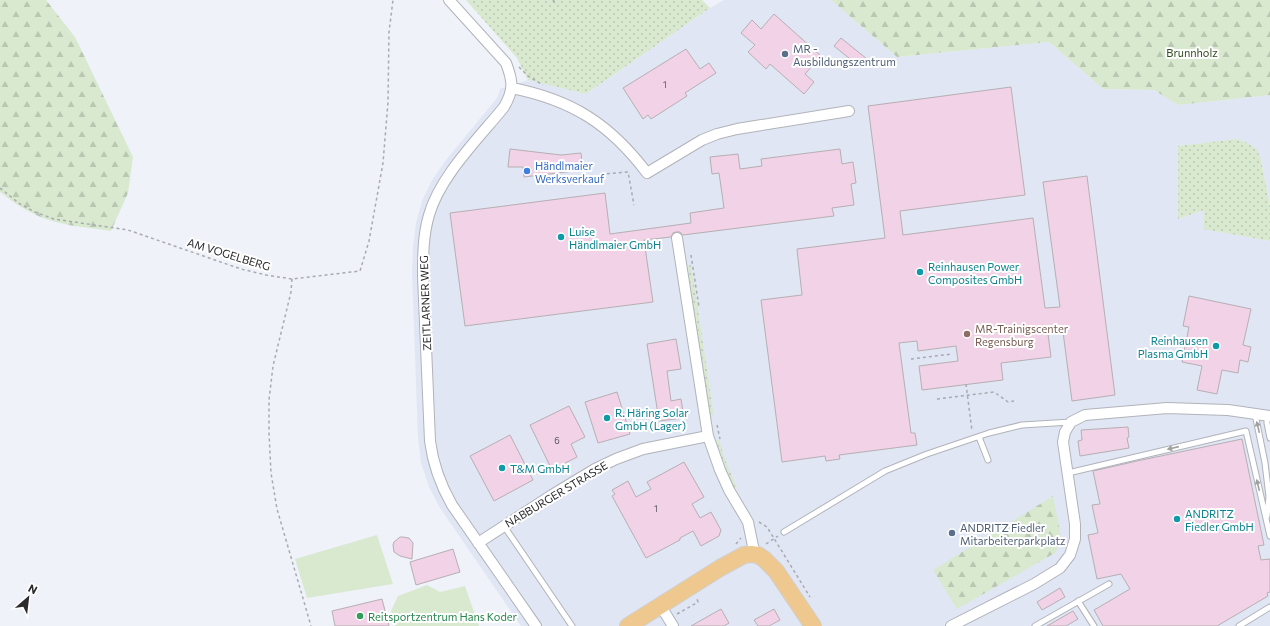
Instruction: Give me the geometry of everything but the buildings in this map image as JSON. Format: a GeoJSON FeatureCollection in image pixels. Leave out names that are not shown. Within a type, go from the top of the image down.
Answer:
{"type":"FeatureCollection","features":[{"type":"Feature","properties":{"kind":"main road"},"geometry":{"type":"LineString","coordinates":[[628,626],[720,568],[744,555],[754,553],[764,558],[776,571],[813,626]]}},
{"type":"Feature","properties":{"kind":"street"},"geometry":{"type":"LineString","coordinates":[[449,0],[506,64],[511,76],[512,88],[533,92],[554,99],[578,110],[600,124],[620,141],[647,173],[702,140],[717,134],[737,129],[805,121],[849,111]]}},
{"type":"Feature","properties":{"kind":"street","name":"ZEITLARNER WEG"},"geometry":{"type":"LineString","coordinates":[[512,88],[504,107],[458,162],[442,186],[429,215],[423,253],[428,387],[432,455],[442,488],[452,505],[536,626]]}},
{"type":"Feature","properties":{"kind":"street"},"geometry":{"type":"LineString","coordinates":[[677,238],[708,436],[729,490],[748,522],[754,553]]}},
{"type":"Feature","properties":{"kind":"street"},"geometry":{"type":"LineString","coordinates":[[951,626],[1034,584],[1060,568],[1070,556],[1075,539],[1075,524],[1063,442],[1065,432],[1071,422],[1085,415],[1167,408],[1228,410],[1268,415]]}},
{"type":"Feature","properties":{"kind":"street","name":"NABBURGER STRASSE"},"geometry":{"type":"LineString","coordinates":[[478,543],[595,469],[616,459],[643,449],[708,436]]}},
{"type":"Feature","properties":{"kind":"street"},"geometry":{"type":"LineString","coordinates":[[660,605],[671,622]]}},
{"type":"Feature","properties":{"kind":"lane"},"geometry":{"type":"LineString","coordinates":[[1254,414],[1265,463],[1269,498],[1267,521]]}},
{"type":"Feature","properties":{"kind":"lane"},"geometry":{"type":"LineString","coordinates":[[1268,415],[1267,423],[1270,438]]}},
{"type":"Feature","properties":{"kind":"lane"},"geometry":{"type":"LineString","coordinates":[[784,532],[885,471],[928,454],[979,437],[1022,425],[1071,422]]}},
{"type":"Feature","properties":{"kind":"lane"},"geometry":{"type":"LineString","coordinates":[[1068,473],[1246,431],[1270,536]]}},
{"type":"Feature","properties":{"kind":"lane"},"geometry":{"type":"LineString","coordinates":[[979,437],[988,460]]}},
{"type":"Feature","properties":{"kind":"lane"},"geometry":{"type":"LineString","coordinates":[[504,526],[572,626]]}},
{"type":"Feature","properties":{"kind":"lane"},"geometry":{"type":"LineString","coordinates":[[1035,626],[1109,584]]}},
{"type":"Feature","properties":{"kind":"lane"},"geometry":{"type":"LineString","coordinates":[[1078,601],[1094,626]]}},
{"type":"Feature","properties":{"kind":"lane"},"geometry":{"type":"LineString","coordinates":[[1239,626],[1270,607]]}},
{"type":"Feature","properties":{"kind":"path","name":"AM VOGELBERG"},"geometry":{"type":"LineString","coordinates":[[0,188],[20,204],[35,212],[54,219],[128,230],[242,269],[266,275],[292,279],[360,271],[369,241],[383,163],[388,102],[389,32],[393,0]]}},
{"type":"Feature","properties":{"kind":"path"},"geometry":{"type":"LineString","coordinates":[[553,0],[556,5]]}},
{"type":"Feature","properties":{"kind":"path"},"geometry":{"type":"LineString","coordinates":[[517,65],[528,76],[546,86]]}},
{"type":"Feature","properties":{"kind":"path"},"geometry":{"type":"LineString","coordinates":[[601,173],[628,172],[634,205]]}},
{"type":"Feature","properties":{"kind":"path"},"geometry":{"type":"LineString","coordinates":[[690,252],[700,313]]}},
{"type":"Feature","properties":{"kind":"path"},"geometry":{"type":"LineString","coordinates":[[292,279],[291,292],[273,366],[269,400],[271,473],[277,510],[311,626]]}},
{"type":"Feature","properties":{"kind":"path"},"geometry":{"type":"LineString","coordinates":[[911,359],[952,354]]}},
{"type":"Feature","properties":{"kind":"path"},"geometry":{"type":"LineString","coordinates":[[966,384],[973,439]]}},
{"type":"Feature","properties":{"kind":"path"},"geometry":{"type":"LineString","coordinates":[[937,399],[994,392],[1008,402],[1014,401]]}},
{"type":"Feature","properties":{"kind":"path"},"geometry":{"type":"LineString","coordinates":[[717,424],[722,444]]}},
{"type":"Feature","properties":{"kind":"path"},"geometry":{"type":"LineString","coordinates":[[756,519],[767,527],[811,599]]}},
{"type":"Feature","properties":{"kind":"path"},"geometry":{"type":"LineString","coordinates":[[754,553],[784,532]]}},
{"type":"Feature","properties":{"kind":"path"},"geometry":{"type":"LineString","coordinates":[[671,622],[698,602],[696,597]]}},
{"type":"Feature","properties":{"kind":"shaded area"},"geometry":{"type":"Polygon","coordinates":[[[724,0],[831,0],[897,57],[1049,42],[1103,89],[1154,90],[1178,105],[1270,95],[1270,206],[1261,160],[1236,139],[1179,146],[1178,219],[1204,210],[1203,229],[1270,241],[1270,626],[521,626],[440,508],[429,487],[421,463],[418,437],[412,274],[416,223],[422,201],[432,180],[446,160],[497,98],[500,89],[528,80],[586,94],[710,8],[724,0]]]}},
{"type":"Feature","properties":{"kind":"green space"},"geometry":{"type":"Polygon","coordinates":[[[0,0],[46,0],[75,37],[133,157],[128,193],[111,231],[73,226],[45,219],[31,213],[0,192],[0,0]]]}},
{"type":"Feature","properties":{"kind":"green space"},"geometry":{"type":"Polygon","coordinates":[[[466,0],[702,0],[710,8],[586,94],[528,80],[517,58],[466,0]]]}},
{"type":"Feature","properties":{"kind":"green space","name":"Brunnholz"},"geometry":{"type":"Polygon","coordinates":[[[831,0],[1270,0],[1270,95],[1178,105],[1154,90],[1103,89],[1049,42],[897,57],[831,0]]]}},
{"type":"Feature","properties":{"kind":"green space"},"geometry":{"type":"Polygon","coordinates":[[[1236,139],[1248,143],[1257,150],[1261,160],[1270,206],[1270,241],[1203,229],[1204,210],[1178,219],[1178,146],[1236,139]]]}},
{"type":"Feature","properties":{"kind":"green space"},"geometry":{"type":"Polygon","coordinates":[[[691,264],[714,416],[710,414],[688,267],[691,264]]]}},
{"type":"Feature","properties":{"kind":"green space"},"geometry":{"type":"Polygon","coordinates":[[[716,440],[719,440],[724,457],[737,488],[734,489],[716,440]]]}},
{"type":"Feature","properties":{"kind":"green space"},"geometry":{"type":"Polygon","coordinates":[[[1053,496],[1061,542],[1055,553],[957,609],[933,570],[1053,496]]]}},
{"type":"Feature","properties":{"kind":"green space"},"geometry":{"type":"Polygon","coordinates":[[[377,535],[393,584],[307,598],[295,559],[377,535]]]}},
{"type":"Feature","properties":{"kind":"green space"},"geometry":{"type":"Polygon","coordinates":[[[427,585],[440,592],[465,586],[479,626],[395,626],[391,611],[398,596],[427,585]]]}},
{"type":"Feature","properties":{"kind":"place","name":"MR - Ausbildungszentrum"},"geometry":{"type":"Point","coordinates":[785,54]}},
{"type":"Feature","properties":{"kind":"place","name":"Händlmaier Werksverkauf"},"geometry":{"type":"Point","coordinates":[527,171]}},
{"type":"Feature","properties":{"kind":"place","name":"Luise Händlmaier GmbH"},"geometry":{"type":"Point","coordinates":[561,237]}},
{"type":"Feature","properties":{"kind":"place","name":"Reinhausen Power Composites GmbH"},"geometry":{"type":"Point","coordinates":[920,272]}},
{"type":"Feature","properties":{"kind":"place","name":"MR-Trainigscenter Regensburg"},"geometry":{"type":"Point","coordinates":[967,334]}},
{"type":"Feature","properties":{"kind":"place","name":"Reinhausen Plasma GmbH"},"geometry":{"type":"Point","coordinates":[1216,346]}},
{"type":"Feature","properties":{"kind":"place","name":"R. Häring Solar GmbH (Lager)"},"geometry":{"type":"Point","coordinates":[607,418]}},
{"type":"Feature","properties":{"kind":"place","name":"T&M GmbH"},"geometry":{"type":"Point","coordinates":[502,468]}},
{"type":"Feature","properties":{"kind":"place","name":"ANDRITZ Fiedler GmbH"},"geometry":{"type":"Point","coordinates":[1177,519]}},
{"type":"Feature","properties":{"kind":"place","name":"ANDRITZ Fiedler Mitarbeiterparkplatz"},"geometry":{"type":"Point","coordinates":[952,533]}},
{"type":"Feature","properties":{"kind":"place","name":"Reitsportzentrum Hans Koder"},"geometry":{"type":"Point","coordinates":[360,616]}}]}
